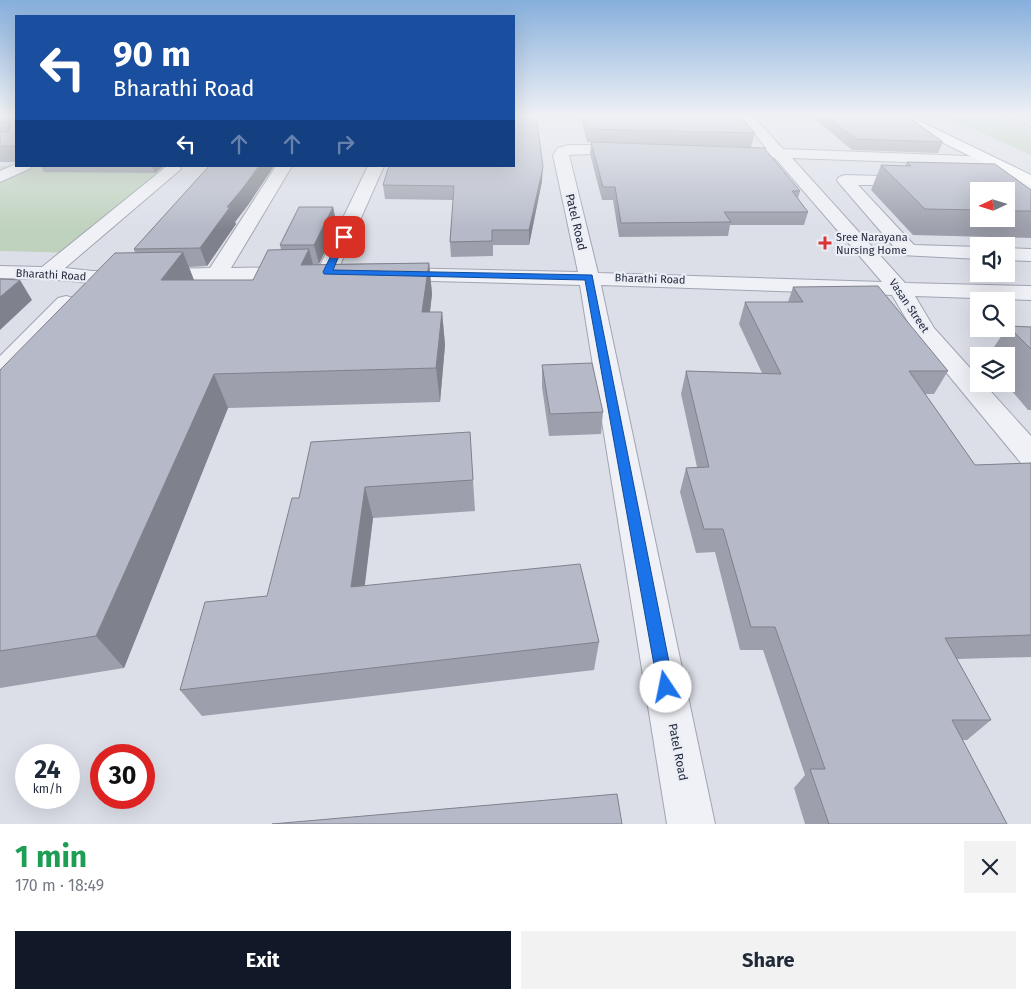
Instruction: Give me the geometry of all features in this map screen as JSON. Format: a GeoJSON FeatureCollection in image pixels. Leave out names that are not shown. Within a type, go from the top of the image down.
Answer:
{"type":"FeatureCollection","features":[{"type":"Feature","properties":{"kind":"main road"},"geometry":{"type":"LineString","coordinates":[[976,153],[1031,183]]}},
{"type":"Feature","properties":{"kind":"street","name":"Patel Road"},"geometry":{"type":"LineString","coordinates":[[562,153],[589,277],[692,824]]}},
{"type":"Feature","properties":{"kind":"street"},"geometry":{"type":"LineString","coordinates":[[763,153],[989,160]]}},
{"type":"Feature","properties":{"kind":"street"},"geometry":{"type":"LineString","coordinates":[[932,153],[956,153]]}},
{"type":"Feature","properties":{"kind":"street","name":"Vasan Street"},"geometry":{"type":"LineString","coordinates":[[779,154],[900,290],[925,332],[1031,455]]}},
{"type":"Feature","properties":{"kind":"street"},"geometry":{"type":"LineString","coordinates":[[0,177],[22,167]]}},
{"type":"Feature","properties":{"kind":"street"},"geometry":{"type":"LineString","coordinates":[[47,273],[174,169],[165,167]]}},
{"type":"Feature","properties":{"kind":"street"},"geometry":{"type":"LineString","coordinates":[[216,275],[283,167]]}},
{"type":"Feature","properties":{"kind":"street","name":"Bharathi Road"},"geometry":{"type":"LineString","coordinates":[[0,272],[47,273],[92,277],[337,273],[376,167]]}},
{"type":"Feature","properties":{"kind":"street"},"geometry":{"type":"LineString","coordinates":[[927,180],[845,180],[908,251],[970,253]]}},
{"type":"Feature","properties":{"kind":"street"},"geometry":{"type":"LineString","coordinates":[[965,181],[1031,183]]}},
{"type":"Feature","properties":{"kind":"street"},"geometry":{"type":"LineString","coordinates":[[1015,254],[1031,255]]}},
{"type":"Feature","properties":{"kind":"street","name":"Bharathi Road"},"geometry":{"type":"LineString","coordinates":[[376,273],[589,277],[900,290],[1031,293]]}},
{"type":"Feature","properties":{"kind":"street"},"geometry":{"type":"LineString","coordinates":[[0,370],[92,277]]}},
{"type":"Feature","properties":{"kind":"green space"},"geometry":{"type":"Polygon","coordinates":[[[0,167],[171,168],[79,253],[0,251],[0,167]]]}},
{"type":"Feature","properties":{"kind":"building"},"geometry":{"type":"Polygon","coordinates":[[[515,153],[541,153],[543,167],[529,230],[492,230],[492,241],[450,242],[454,186],[383,185],[389,167],[515,167],[515,153]]]}},
{"type":"Feature","properties":{"kind":"building"},"geometry":{"type":"Polygon","coordinates":[[[594,153],[769,153],[800,191],[792,191],[808,212],[724,212],[731,222],[621,223],[615,187],[603,187],[594,153]]]}},
{"type":"Feature","properties":{"kind":"building"},"geometry":{"type":"Polygon","coordinates":[[[907,162],[995,164],[1031,190],[1031,211],[1015,211],[1015,182],[970,182],[970,210],[925,209],[881,165],[911,166],[907,162]]]}},
{"type":"Feature","properties":{"kind":"building"},"geometry":{"type":"Polygon","coordinates":[[[208,167],[258,167],[227,207],[230,207],[200,248],[134,249],[208,167]]]}},
{"type":"Feature","properties":{"kind":"building"},"geometry":{"type":"Polygon","coordinates":[[[299,207],[333,207],[314,245],[280,245],[299,207]]]}},
{"type":"Feature","properties":{"kind":"building"},"geometry":{"type":"Polygon","coordinates":[[[309,249],[301,265],[429,263],[422,312],[442,312],[436,368],[214,374],[96,636],[0,651],[0,370],[115,253],[183,252],[161,280],[253,280],[268,250],[309,249]]]}},
{"type":"Feature","properties":{"kind":"building"},"geometry":{"type":"Polygon","coordinates":[[[0,279],[20,280],[0,297],[0,279]]]}},
{"type":"Feature","properties":{"kind":"building"},"geometry":{"type":"Polygon","coordinates":[[[878,286],[948,371],[909,371],[975,465],[1031,463],[1031,635],[945,638],[991,720],[952,720],[1007,824],[829,824],[810,769],[825,769],[775,627],[751,627],[723,529],[704,529],[686,468],[709,467],[686,371],[781,374],[745,302],[803,302],[793,287],[878,286]]]}},
{"type":"Feature","properties":{"kind":"building"},"geometry":{"type":"Polygon","coordinates":[[[1015,326],[1031,327],[1031,349],[1015,333],[1015,326]]]}},
{"type":"Feature","properties":{"kind":"building"},"geometry":{"type":"Polygon","coordinates":[[[592,363],[603,412],[550,414],[542,365],[592,363]]]}},
{"type":"Feature","properties":{"kind":"building"},"geometry":{"type":"Polygon","coordinates":[[[470,432],[473,480],[365,487],[351,587],[580,564],[599,642],[180,690],[205,602],[267,596],[292,498],[299,498],[311,442],[470,432]]]}},
{"type":"Feature","properties":{"kind":"building"},"geometry":{"type":"Polygon","coordinates":[[[617,794],[622,824],[272,824],[617,794]]]}},
{"type":"Feature","properties":{"kind":"place","name":"Sree Narayana Nursing Home"},"geometry":{"type":"Point","coordinates":[825,243]}},
{"type":"Feature","properties":{"kind":"route"},"geometry":{"type":"LineString","coordinates":[[344,237],[327,272],[589,277],[666,687]]}}]}
